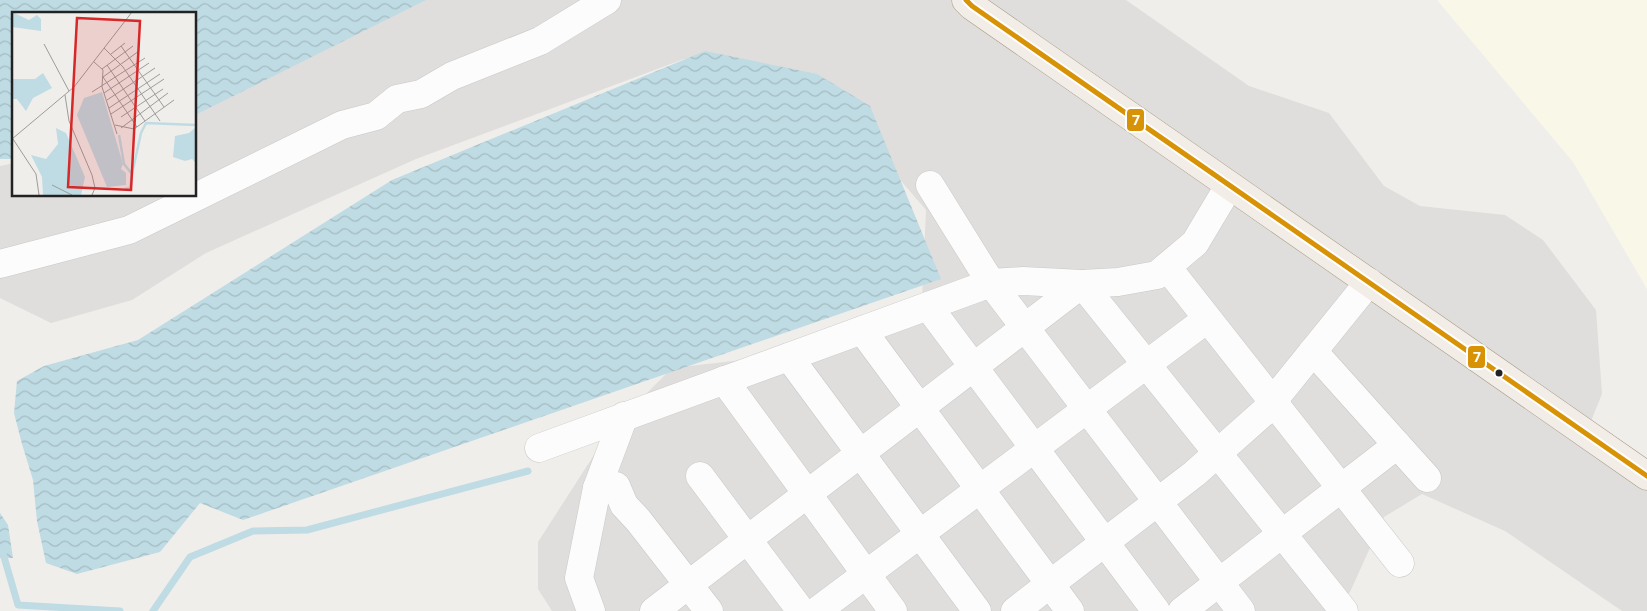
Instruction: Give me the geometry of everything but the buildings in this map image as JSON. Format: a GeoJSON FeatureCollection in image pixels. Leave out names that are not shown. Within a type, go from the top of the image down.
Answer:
{"type":"FeatureCollection","features":[{"type":"Feature","properties":{"kind":"main road"},"geometry":{"type":"LineString","coordinates":[[966,0],[1647,476]]}},
{"type":"Feature","properties":{"kind":"street"},"geometry":{"type":"LineString","coordinates":[[0,264],[129,230],[342,125],[376,116],[397,100],[421,94],[452,76],[540,41],[607,0]]}},
{"type":"Feature","properties":{"kind":"street"},"geometry":{"type":"LineString","coordinates":[[930,185],[992,283],[1241,611]]}},
{"type":"Feature","properties":{"kind":"street"},"geometry":{"type":"LineString","coordinates":[[539,448],[992,283],[1023,281],[1082,284],[1118,282],[1157,275],[1195,243],[1230,186]]}},
{"type":"Feature","properties":{"kind":"street"},"geometry":{"type":"LineString","coordinates":[[1166,267],[1400,563]]}},
{"type":"Feature","properties":{"kind":"street"},"geometry":{"type":"LineString","coordinates":[[1015,611],[1194,474],[1264,412],[1369,282]]}},
{"type":"Feature","properties":{"kind":"street"},"geometry":{"type":"LineString","coordinates":[[654,611],[1082,284]]}},
{"type":"Feature","properties":{"kind":"street"},"geometry":{"type":"LineString","coordinates":[[1082,284],[1344,611]]}},
{"type":"Feature","properties":{"kind":"street"},"geometry":{"type":"LineString","coordinates":[[928,306],[1156,611]]}},
{"type":"Feature","properties":{"kind":"street"},"geometry":{"type":"LineString","coordinates":[[817,611],[1207,319]]}},
{"type":"Feature","properties":{"kind":"street"},"geometry":{"type":"LineString","coordinates":[[862,330],[1070,611]]}},
{"type":"Feature","properties":{"kind":"street"},"geometry":{"type":"LineString","coordinates":[[1313,351],[1427,478]]}},
{"type":"Feature","properties":{"kind":"street"},"geometry":{"type":"LineString","coordinates":[[789,357],[977,611]]}},
{"type":"Feature","properties":{"kind":"street"},"geometry":{"type":"LineString","coordinates":[[724,380],[894,611]]}},
{"type":"Feature","properties":{"kind":"street"},"geometry":{"type":"LineString","coordinates":[[591,611],[579,578],[597,488],[624,416]]}},
{"type":"Feature","properties":{"kind":"street"},"geometry":{"type":"LineString","coordinates":[[1182,611],[1398,445]]}},
{"type":"Feature","properties":{"kind":"street"},"geometry":{"type":"LineString","coordinates":[[700,476],[801,611]]}},
{"type":"Feature","properties":{"kind":"street"},"geometry":{"type":"LineString","coordinates":[[597,488],[616,486],[624,505],[638,520],[709,611]]}},
{"type":"Feature","properties":{"kind":"shaded area"},"geometry":{"type":"Polygon","coordinates":[[[386,0],[1126,0],[1249,86],[1329,113],[1384,186],[1420,206],[1505,215],[1543,240],[1596,310],[1602,394],[1587,431],[1647,479],[1647,611],[1622,611],[1505,531],[1422,494],[1384,517],[1350,592],[1331,611],[552,611],[538,589],[538,542],[610,430],[672,368],[803,353],[922,300],[926,210],[864,138],[769,75],[684,59],[416,159],[206,253],[132,300],[51,323],[0,298],[0,166],[12,163],[12,196],[196,196],[196,109],[386,0]]]}},
{"type":"Feature","properties":{"kind":"shaded area"},"geometry":{"type":"Polygon","coordinates":[[[1437,0],[1647,0],[1647,289],[1573,162],[1437,0]]]}},
{"type":"Feature","properties":{"kind":"water"},"geometry":{"type":"Polygon","coordinates":[[[0,0],[426,0],[196,115],[196,12],[12,12],[12,159],[0,159],[0,0]]]}},
{"type":"Feature","properties":{"kind":"water"},"geometry":{"type":"Polygon","coordinates":[[[705,51],[817,74],[870,106],[941,279],[243,520],[200,503],[160,552],[77,574],[46,563],[37,521],[33,480],[14,413],[17,381],[44,366],[138,340],[392,180],[705,51]]]}},
{"type":"Feature","properties":{"kind":"water"},"geometry":{"type":"Polygon","coordinates":[[[0,513],[8,525],[13,558],[0,558],[0,513]]]}},
{"type":"Feature","properties":{"kind":"waterway"},"geometry":{"type":"LineString","coordinates":[[153,611],[190,557],[253,531],[307,530],[528,471]]}},
{"type":"Feature","properties":{"kind":"waterway"},"geometry":{"type":"LineString","coordinates":[[2,550],[18,605],[120,611]]}},
{"type":"Feature","properties":{"kind":"transit line","name":"7"},"geometry":{"type":"LineString","coordinates":[[966,0],[1647,476]]}}]}
